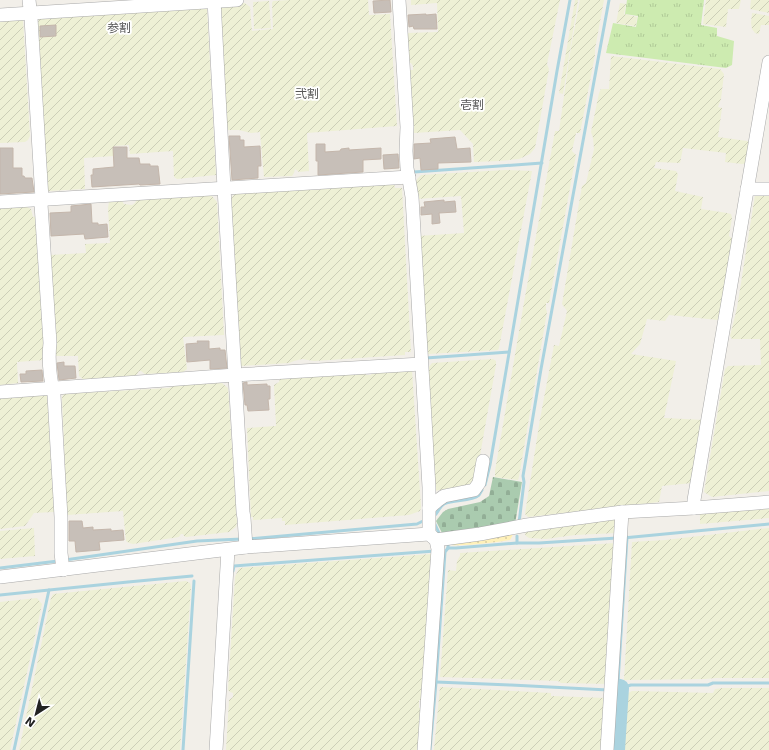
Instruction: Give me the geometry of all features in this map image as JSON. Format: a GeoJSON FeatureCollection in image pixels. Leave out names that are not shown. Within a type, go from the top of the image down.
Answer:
{"type":"FeatureCollection","features":[{"type":"Feature","properties":{"kind":"street"},"geometry":{"type":"LineString","coordinates":[[0,15],[30,6],[237,0]]}},
{"type":"Feature","properties":{"kind":"street"},"geometry":{"type":"LineString","coordinates":[[399,0],[407,127],[405,177],[412,197],[418,364],[432,531],[424,750]]}},
{"type":"Feature","properties":{"kind":"street"},"geometry":{"type":"LineString","coordinates":[[214,1],[243,512],[246,542]]}},
{"type":"Feature","properties":{"kind":"street"},"geometry":{"type":"LineString","coordinates":[[30,6],[50,343],[49,356],[54,395],[59,479],[62,563]]}},
{"type":"Feature","properties":{"kind":"street"},"geometry":{"type":"LineString","coordinates":[[694,505],[751,189],[769,62]]}},
{"type":"Feature","properties":{"kind":"street"},"geometry":{"type":"LineString","coordinates":[[0,202],[405,177]]}},
{"type":"Feature","properties":{"kind":"street"},"geometry":{"type":"LineString","coordinates":[[751,189],[769,189]]}},
{"type":"Feature","properties":{"kind":"street"},"geometry":{"type":"LineString","coordinates":[[0,392],[52,386],[418,364]]}},
{"type":"Feature","properties":{"kind":"street"},"geometry":{"type":"LineString","coordinates":[[432,531],[437,501],[444,496],[474,490],[479,483],[483,461]]}},
{"type":"Feature","properties":{"kind":"street"},"geometry":{"type":"LineString","coordinates":[[0,577],[62,563],[228,550],[246,542],[432,531],[480,534],[527,525],[622,512],[694,505],[769,502]]}},
{"type":"Feature","properties":{"kind":"street"},"geometry":{"type":"LineString","coordinates":[[607,750],[622,512]]}},
{"type":"Feature","properties":{"kind":"street"},"geometry":{"type":"LineString","coordinates":[[216,750],[228,550]]}},
{"type":"Feature","properties":{"kind":"green space"},"geometry":{"type":"Polygon","coordinates":[[[368,0],[369,15],[390,14],[397,126],[307,133],[309,171],[299,172],[295,169],[292,176],[264,177],[260,132],[251,133],[239,130],[225,130],[219,10],[221,5],[245,3],[250,7],[252,31],[273,29],[273,1],[368,0]]]}},
{"type":"Feature","properties":{"kind":"green space"},"geometry":{"type":"Polygon","coordinates":[[[411,0],[560,0],[547,64],[549,69],[535,148],[530,154],[519,159],[474,162],[473,144],[460,130],[414,133],[412,131],[410,70],[413,70],[413,66],[409,63],[407,33],[438,32],[437,3],[411,5],[411,0]]]}},
{"type":"Feature","properties":{"kind":"green space"},"geometry":{"type":"Polygon","coordinates":[[[575,0],[578,0],[563,94],[559,93],[575,0]]]}},
{"type":"Feature","properties":{"kind":"green space"},"geometry":{"type":"Polygon","coordinates":[[[580,0],[604,0],[595,55],[580,133],[576,133],[572,151],[576,155],[549,303],[546,303],[547,312],[519,477],[518,480],[495,477],[523,308],[555,131],[559,131],[571,47],[580,0]]]}},
{"type":"Feature","properties":{"kind":"green space"},"geometry":{"type":"Polygon","coordinates":[[[627,0],[704,0],[701,25],[717,28],[717,36],[734,41],[732,65],[726,68],[606,53],[613,23],[636,27],[638,16],[625,14],[627,0]]]}},
{"type":"Feature","properties":{"kind":"green space"},"geometry":{"type":"Polygon","coordinates":[[[706,0],[741,0],[739,9],[728,9],[726,27],[703,24],[706,0]]]}},
{"type":"Feature","properties":{"kind":"green space"},"geometry":{"type":"Polygon","coordinates":[[[751,0],[769,0],[769,13],[750,9],[751,0]]]}},
{"type":"Feature","properties":{"kind":"green space"},"geometry":{"type":"Polygon","coordinates":[[[269,1],[271,28],[254,29],[253,2],[269,1]]]}},
{"type":"Feature","properties":{"kind":"green space"},"geometry":{"type":"Polygon","coordinates":[[[620,3],[626,4],[624,14],[637,17],[636,26],[616,23],[620,3]]]}},
{"type":"Feature","properties":{"kind":"green space"},"geometry":{"type":"Polygon","coordinates":[[[203,6],[207,9],[216,175],[177,179],[174,177],[173,151],[130,154],[129,145],[114,146],[114,156],[84,158],[85,189],[48,191],[46,186],[39,19],[203,6]]]}},
{"type":"Feature","properties":{"kind":"green space"},"geometry":{"type":"Polygon","coordinates":[[[752,13],[769,16],[769,25],[761,25],[759,34],[755,33],[752,29],[752,13]]]}},
{"type":"Feature","properties":{"kind":"green space"},"geometry":{"type":"Polygon","coordinates":[[[23,20],[30,136],[25,142],[0,143],[0,21],[23,20]]]}},
{"type":"Feature","properties":{"kind":"green space"},"geometry":{"type":"Polygon","coordinates":[[[611,56],[720,69],[724,74],[721,99],[718,107],[722,108],[718,137],[747,141],[751,144],[748,163],[742,164],[725,162],[726,153],[683,148],[680,163],[656,162],[654,168],[676,171],[678,174],[675,191],[703,197],[701,209],[731,214],[732,218],[729,236],[735,241],[718,320],[669,315],[665,321],[647,319],[640,344],[631,354],[676,361],[664,418],[705,420],[692,483],[662,486],[659,502],[528,517],[525,514],[540,419],[554,345],[559,346],[567,311],[562,304],[582,186],[586,183],[594,149],[591,132],[599,93],[601,89],[609,89],[611,56]]]}},
{"type":"Feature","properties":{"kind":"green space"},"geometry":{"type":"Polygon","coordinates":[[[505,170],[532,171],[499,348],[498,350],[428,354],[426,352],[418,236],[464,233],[461,196],[417,199],[416,181],[421,175],[505,170]]]}},
{"type":"Feature","properties":{"kind":"green space"},"geometry":{"type":"Polygon","coordinates":[[[394,182],[395,188],[402,188],[411,352],[405,352],[405,355],[314,361],[302,359],[289,363],[240,366],[230,200],[236,192],[304,188],[319,190],[328,187],[394,182]]]}},
{"type":"Feature","properties":{"kind":"green space"},"geometry":{"type":"Polygon","coordinates":[[[769,192],[769,491],[712,497],[704,492],[725,369],[728,366],[761,365],[760,339],[732,339],[730,336],[737,308],[755,195],[769,192]]]}},
{"type":"Feature","properties":{"kind":"green space"},"geometry":{"type":"Polygon","coordinates":[[[211,195],[217,202],[224,335],[183,337],[187,369],[183,372],[145,374],[139,371],[135,376],[84,380],[79,376],[78,356],[54,356],[54,350],[57,344],[50,255],[86,253],[85,244],[110,243],[108,208],[111,200],[122,201],[124,204],[132,205],[137,199],[211,195]]]}},
{"type":"Feature","properties":{"kind":"green space"},"geometry":{"type":"Polygon","coordinates":[[[25,206],[31,209],[33,217],[37,216],[46,358],[44,360],[17,362],[18,383],[0,385],[0,207],[25,206]]]}},
{"type":"Feature","properties":{"kind":"green space"},"geometry":{"type":"Polygon","coordinates":[[[493,359],[496,361],[496,365],[475,482],[467,486],[433,491],[428,368],[432,363],[493,359]]]}},
{"type":"Feature","properties":{"kind":"green space"},"geometry":{"type":"Polygon","coordinates":[[[412,370],[421,507],[420,511],[409,515],[285,525],[285,521],[282,521],[282,518],[253,520],[253,517],[251,517],[247,428],[276,426],[274,385],[279,382],[281,377],[365,372],[366,375],[371,375],[372,372],[412,370]]]}},
{"type":"Feature","properties":{"kind":"green space"},"geometry":{"type":"Polygon","coordinates":[[[222,383],[228,388],[237,522],[236,527],[229,532],[186,537],[181,534],[179,537],[133,544],[126,541],[123,511],[67,515],[62,397],[64,394],[169,388],[177,385],[222,383]]]}},
{"type":"Feature","properties":{"kind":"green space"},"geometry":{"type":"Polygon","coordinates":[[[47,394],[54,512],[34,513],[25,526],[0,529],[0,397],[47,394]]]}},
{"type":"Feature","properties":{"kind":"green space"},"geometry":{"type":"Polygon","coordinates":[[[493,477],[522,482],[515,524],[443,535],[436,521],[443,512],[448,509],[480,502],[489,496],[493,477]]]}},
{"type":"Feature","properties":{"kind":"green space"},"geometry":{"type":"Polygon","coordinates":[[[769,505],[769,518],[700,524],[700,513],[769,505]]]}},
{"type":"Feature","properties":{"kind":"green space"},"geometry":{"type":"Polygon","coordinates":[[[616,518],[617,533],[575,535],[546,539],[529,538],[525,534],[528,530],[616,518]]]}},
{"type":"Feature","properties":{"kind":"green space"},"geometry":{"type":"Polygon","coordinates":[[[34,528],[35,556],[0,559],[0,531],[34,528]]]}},
{"type":"Feature","properties":{"kind":"green space"},"geometry":{"type":"Polygon","coordinates":[[[769,528],[769,678],[624,680],[632,542],[665,540],[769,528]]]}},
{"type":"Feature","properties":{"kind":"green space"},"geometry":{"type":"Polygon","coordinates":[[[616,543],[608,684],[440,677],[448,570],[456,571],[460,553],[616,543]]]}},
{"type":"Feature","properties":{"kind":"green space"},"geometry":{"type":"Polygon","coordinates":[[[432,554],[424,700],[419,700],[419,708],[423,708],[420,750],[226,750],[229,700],[233,697],[233,693],[228,690],[235,577],[239,568],[432,554]]]}},
{"type":"Feature","properties":{"kind":"green space"},"geometry":{"type":"Polygon","coordinates":[[[186,581],[190,583],[191,587],[180,750],[19,750],[53,594],[186,581]]]}},
{"type":"Feature","properties":{"kind":"green space"},"geometry":{"type":"Polygon","coordinates":[[[37,598],[42,604],[10,750],[0,750],[0,602],[37,598]]]}},
{"type":"Feature","properties":{"kind":"green space"},"geometry":{"type":"Polygon","coordinates":[[[440,687],[551,693],[551,696],[607,698],[604,750],[434,750],[440,687]]]}},
{"type":"Feature","properties":{"kind":"green space"},"geometry":{"type":"Polygon","coordinates":[[[769,688],[769,750],[622,750],[622,741],[624,739],[624,735],[622,734],[626,694],[632,691],[713,693],[715,689],[769,688]]]}},
{"type":"Feature","properties":{"kind":"sand"},"geometry":{"type":"Polygon","coordinates":[[[515,531],[510,540],[465,545],[450,545],[447,542],[515,531]]]}},
{"type":"Feature","properties":{"kind":"building"},"geometry":{"type":"Polygon","coordinates":[[[390,0],[391,12],[374,13],[373,1],[390,0]]]}},
{"type":"Feature","properties":{"kind":"building"},"geometry":{"type":"Polygon","coordinates":[[[436,14],[437,29],[414,29],[413,26],[409,27],[408,15],[436,14]]]}},
{"type":"Feature","properties":{"kind":"building"},"geometry":{"type":"Polygon","coordinates":[[[56,25],[56,36],[40,37],[40,26],[56,25]]]}},
{"type":"Feature","properties":{"kind":"building"},"geometry":{"type":"Polygon","coordinates":[[[229,136],[240,136],[240,140],[244,140],[244,147],[260,146],[261,166],[258,166],[258,178],[232,180],[229,136]]]}},
{"type":"Feature","properties":{"kind":"building"},"geometry":{"type":"Polygon","coordinates":[[[455,137],[457,149],[470,148],[471,162],[438,163],[438,169],[421,170],[420,158],[414,159],[414,144],[431,143],[430,139],[455,137]]]}},
{"type":"Feature","properties":{"kind":"building"},"geometry":{"type":"Polygon","coordinates":[[[316,144],[325,144],[325,152],[340,151],[341,149],[349,148],[349,150],[381,148],[381,159],[363,160],[363,172],[318,175],[316,144]]]}},
{"type":"Feature","properties":{"kind":"building"},"geometry":{"type":"Polygon","coordinates":[[[113,147],[127,147],[127,158],[139,158],[140,164],[158,166],[160,184],[92,187],[91,175],[93,175],[93,169],[114,167],[113,147]]]}},
{"type":"Feature","properties":{"kind":"building"},"geometry":{"type":"Polygon","coordinates":[[[0,148],[13,148],[13,168],[22,168],[22,176],[25,178],[32,178],[34,192],[0,194],[0,148]]]}},
{"type":"Feature","properties":{"kind":"building"},"geometry":{"type":"Polygon","coordinates":[[[398,154],[399,168],[384,169],[383,155],[398,154]]]}},
{"type":"Feature","properties":{"kind":"building"},"geometry":{"type":"Polygon","coordinates":[[[444,200],[444,202],[455,201],[456,212],[439,213],[440,223],[432,224],[432,214],[421,215],[421,207],[425,207],[424,202],[444,200]]]}},
{"type":"Feature","properties":{"kind":"building"},"geometry":{"type":"Polygon","coordinates":[[[91,204],[92,223],[98,223],[98,225],[107,224],[108,237],[85,239],[84,234],[51,236],[50,213],[71,212],[71,206],[91,204]]]}},
{"type":"Feature","properties":{"kind":"building"},"geometry":{"type":"Polygon","coordinates":[[[197,341],[209,341],[209,349],[220,348],[220,350],[225,350],[227,368],[210,369],[210,360],[187,362],[186,344],[198,343],[197,341]]]}},
{"type":"Feature","properties":{"kind":"building"},"geometry":{"type":"Polygon","coordinates":[[[64,362],[64,366],[75,366],[76,378],[59,380],[57,363],[64,362]]]}},
{"type":"Feature","properties":{"kind":"building"},"geometry":{"type":"Polygon","coordinates":[[[42,370],[43,381],[21,382],[20,374],[26,374],[26,371],[42,370]]]}},
{"type":"Feature","properties":{"kind":"building"},"geometry":{"type":"Polygon","coordinates":[[[247,382],[247,385],[267,384],[267,386],[270,386],[270,399],[268,399],[269,410],[248,411],[247,405],[245,405],[243,383],[247,382]]]}},
{"type":"Feature","properties":{"kind":"building"},"geometry":{"type":"Polygon","coordinates":[[[69,521],[82,521],[83,528],[93,527],[93,530],[123,530],[124,540],[99,542],[100,550],[76,552],[75,541],[69,541],[69,521]]]}},
{"type":"Feature","properties":{"kind":"waterway"},"geometry":{"type":"LineString","coordinates":[[485,485],[490,465],[570,0]]}},
{"type":"Feature","properties":{"kind":"waterway"},"geometry":{"type":"LineString","coordinates":[[519,523],[524,482],[523,476],[541,369],[609,0]]}},
{"type":"Feature","properties":{"kind":"waterway"},"geometry":{"type":"LineString","coordinates":[[414,172],[542,163]]}},
{"type":"Feature","properties":{"kind":"waterway"},"geometry":{"type":"LineString","coordinates":[[426,358],[509,352]]}},
{"type":"Feature","properties":{"kind":"waterway"},"geometry":{"type":"LineString","coordinates":[[434,516],[444,504],[453,501],[472,499],[479,495],[482,490]]}},
{"type":"Feature","properties":{"kind":"waterway"},"geometry":{"type":"LineString","coordinates":[[248,539],[417,524],[425,520]]}},
{"type":"Feature","properties":{"kind":"waterway"},"geometry":{"type":"LineString","coordinates":[[434,522],[439,533]]}},
{"type":"Feature","properties":{"kind":"waterway"},"geometry":{"type":"LineString","coordinates":[[623,538],[769,524]]}},
{"type":"Feature","properties":{"kind":"waterway"},"geometry":{"type":"LineString","coordinates":[[517,536],[517,543]]}},
{"type":"Feature","properties":{"kind":"waterway"},"geometry":{"type":"LineString","coordinates":[[620,688],[618,682],[627,537]]}},
{"type":"Feature","properties":{"kind":"waterway"},"geometry":{"type":"LineString","coordinates":[[448,545],[448,548],[456,548],[517,543],[617,538]]}},
{"type":"Feature","properties":{"kind":"waterway"},"geometry":{"type":"LineString","coordinates":[[65,560],[197,541],[242,539]]}},
{"type":"Feature","properties":{"kind":"waterway"},"geometry":{"type":"LineString","coordinates":[[430,750],[445,552],[448,548]]}},
{"type":"Feature","properties":{"kind":"waterway"},"geometry":{"type":"LineString","coordinates":[[233,571],[234,566],[435,551]]}},
{"type":"Feature","properties":{"kind":"waterway"},"geometry":{"type":"LineString","coordinates":[[0,568],[58,561]]}},
{"type":"Feature","properties":{"kind":"waterway"},"geometry":{"type":"LineString","coordinates":[[0,595],[192,576]]}},
{"type":"Feature","properties":{"kind":"waterway"},"geometry":{"type":"LineString","coordinates":[[183,750],[194,581]]}},
{"type":"Feature","properties":{"kind":"waterway"},"geometry":{"type":"LineString","coordinates":[[14,750],[49,590]]}},
{"type":"Feature","properties":{"kind":"waterway"},"geometry":{"type":"LineString","coordinates":[[436,682],[608,690]]}},
{"type":"Feature","properties":{"kind":"waterway"},"geometry":{"type":"LineString","coordinates":[[614,690],[631,685],[769,683]]}},
{"type":"Feature","properties":{"kind":"waterway"},"geometry":{"type":"LineString","coordinates":[[616,750],[620,688]]}},
{"type":"Feature","properties":{"kind":"district","name":"参割"},"geometry":{"type":"Point","coordinates":[119,28]}},
{"type":"Feature","properties":{"kind":"district","name":"弐割"},"geometry":{"type":"Point","coordinates":[307,94]}},
{"type":"Feature","properties":{"kind":"district","name":"壱割"},"geometry":{"type":"Point","coordinates":[472,105]}}]}
